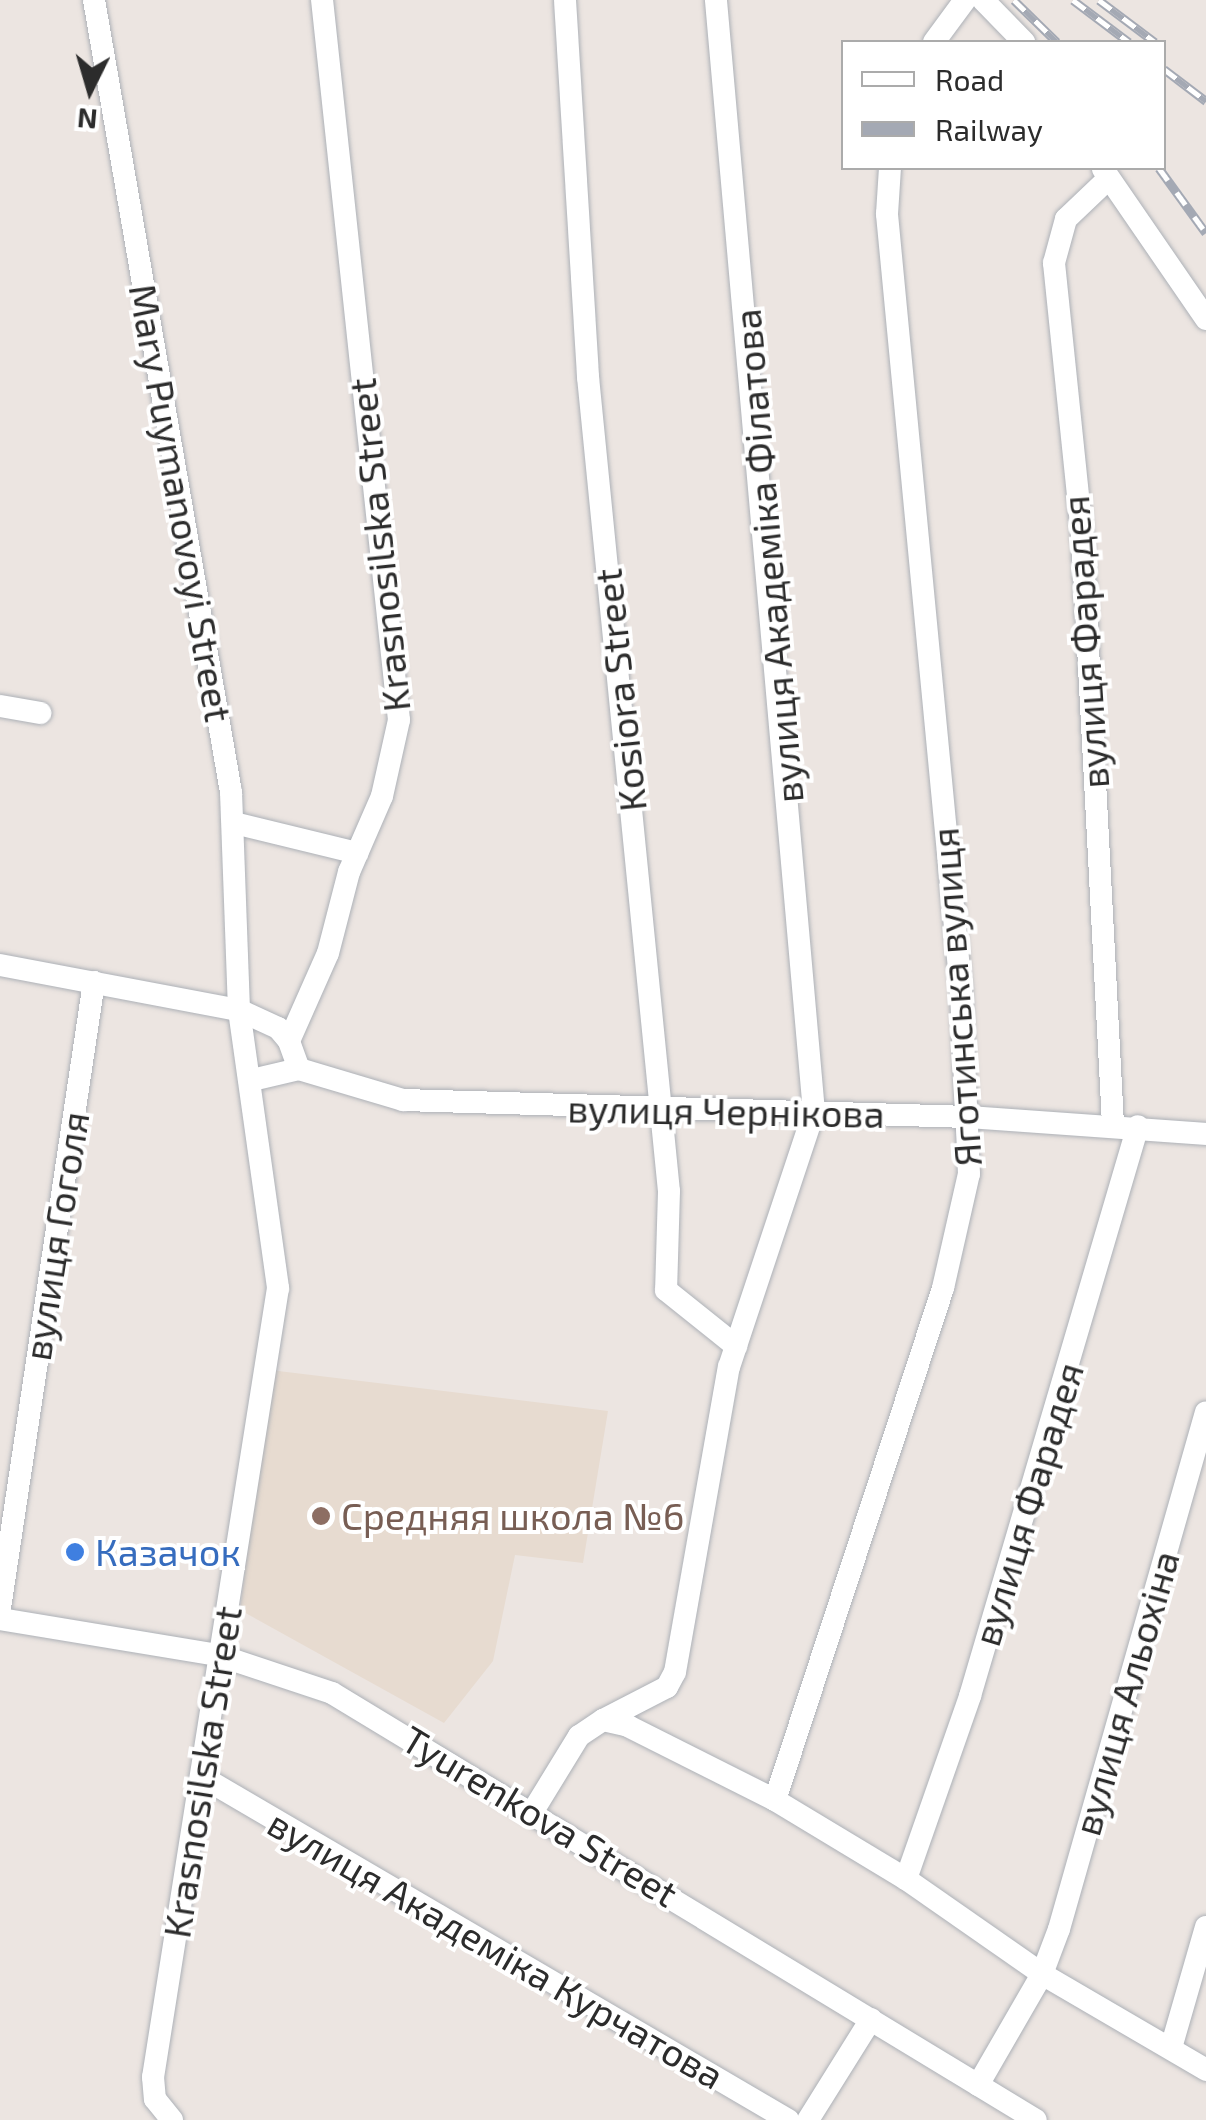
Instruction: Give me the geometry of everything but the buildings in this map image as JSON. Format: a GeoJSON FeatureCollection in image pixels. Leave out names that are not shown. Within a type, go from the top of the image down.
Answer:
{"type":"FeatureCollection","features":[{"type":"Feature","properties":{"kind":"street","name":"Mary Puymanovoyi Street"},"geometry":{"type":"LineString","coordinates":[[94,0],[234,824],[239,1010]]}},
{"type":"Feature","properties":{"kind":"street","name":"Krasnosilska Street"},"geometry":{"type":"LineString","coordinates":[[289,1041],[328,953],[357,852],[395,760],[399,720],[322,0]]}},
{"type":"Feature","properties":{"kind":"street","name":"Kosiora Street"},"geometry":{"type":"LineString","coordinates":[[565,0],[588,377],[662,1112],[670,1229],[666,1290],[736,1346]]}},
{"type":"Feature","properties":{"kind":"street","name":"вулиця Академіка Філатова"},"geometry":{"type":"LineString","coordinates":[[716,0],[814,1112]]}},
{"type":"Feature","properties":{"kind":"street"},"geometry":{"type":"LineString","coordinates":[[935,40],[965,0]]}},
{"type":"Feature","properties":{"kind":"street"},"geometry":{"type":"LineString","coordinates":[[983,0],[1022,40]]}},
{"type":"Feature","properties":{"kind":"street","name":"Яготинська вулиця"},"geometry":{"type":"LineString","coordinates":[[775,1800],[943,1288],[970,1174],[969,1117],[888,214],[890,170]]}},
{"type":"Feature","properties":{"kind":"street"},"geometry":{"type":"LineString","coordinates":[[1105,173],[1206,318]]}},
{"type":"Feature","properties":{"kind":"street","name":"вулиця Фарадея"},"geometry":{"type":"LineString","coordinates":[[1105,173],[1066,220],[1054,263],[1082,532],[1113,1125]]}},
{"type":"Feature","properties":{"kind":"street"},"geometry":{"type":"LineString","coordinates":[[0,706],[40,714]]}},
{"type":"Feature","properties":{"kind":"street"},"geometry":{"type":"LineString","coordinates":[[234,824],[357,852]]}},
{"type":"Feature","properties":{"kind":"street"},"geometry":{"type":"LineString","coordinates":[[0,965],[239,1010],[278,1028],[289,1041],[299,1069]]}},
{"type":"Feature","properties":{"kind":"street","name":"вулиця Гоголя"},"geometry":{"type":"LineString","coordinates":[[0,1608],[94,982]]}},
{"type":"Feature","properties":{"kind":"street","name":"Krasnosilska Street"},"geometry":{"type":"LineString","coordinates":[[166,2119],[153,2077],[204,1778],[218,1656],[278,1288],[252,1080],[239,1010]]}},
{"type":"Feature","properties":{"kind":"street","name":"вулиця Чернікова"},"geometry":{"type":"LineString","coordinates":[[252,1080],[299,1069],[402,1100],[662,1112],[969,1117],[1138,1126],[1206,1134]]}},
{"type":"Feature","properties":{"kind":"street"},"geometry":{"type":"LineString","coordinates":[[533,1811],[580,1736],[667,1688],[682,1648],[736,1346],[814,1112]]}},
{"type":"Feature","properties":{"kind":"street","name":"вулиця Фарадея"},"geometry":{"type":"LineString","coordinates":[[906,1878],[970,1696],[1138,1126]]}},
{"type":"Feature","properties":{"kind":"street","name":"вулиця Альохіна"},"geometry":{"type":"LineString","coordinates":[[978,2085],[1042,1974],[1206,1412]]}},
{"type":"Feature","properties":{"kind":"street","name":"Tyurenkova Street"},"geometry":{"type":"LineString","coordinates":[[0,1619],[218,1656],[296,1678],[365,1709],[1036,2120]]}},
{"type":"Feature","properties":{"kind":"street"},"geometry":{"type":"LineString","coordinates":[[604,1720],[775,1800],[906,1878],[1042,1974],[1206,2070]]}},
{"type":"Feature","properties":{"kind":"street","name":"вулиця Академіка Курчатова"},"geometry":{"type":"LineString","coordinates":[[204,1778],[788,2120]]}},
{"type":"Feature","properties":{"kind":"street"},"geometry":{"type":"LineString","coordinates":[[1171,2048],[1206,1927]]}},
{"type":"Feature","properties":{"kind":"street"},"geometry":{"type":"LineString","coordinates":[[808,2120],[871,2019]]}},
{"type":"Feature","properties":{"kind":"shaded area"},"geometry":{"type":"Polygon","coordinates":[[[270,1370],[608,1411],[583,1563],[515,1555],[493,1661],[444,1723],[240,1610],[270,1370]]]}},
{"type":"Feature","properties":{"kind":"railway"},"geometry":{"type":"LineString","coordinates":[[1014,0],[1055,40]]}},
{"type":"Feature","properties":{"kind":"railway"},"geometry":{"type":"LineString","coordinates":[[1073,0],[1126,40]]}},
{"type":"Feature","properties":{"kind":"railway"},"geometry":{"type":"LineString","coordinates":[[1099,0],[1152,40]]}},
{"type":"Feature","properties":{"kind":"railway"},"geometry":{"type":"LineString","coordinates":[[1166,71],[1206,101]]}},
{"type":"Feature","properties":{"kind":"railway"},"geometry":{"type":"LineString","coordinates":[[1160,170],[1206,233]]}},
{"type":"Feature","properties":{"kind":"place","name":"Средняя школа №6"},"geometry":{"type":"Point","coordinates":[321,1516]}},
{"type":"Feature","properties":{"kind":"place","name":"Казачок"},"geometry":{"type":"Point","coordinates":[75,1552]}}]}
